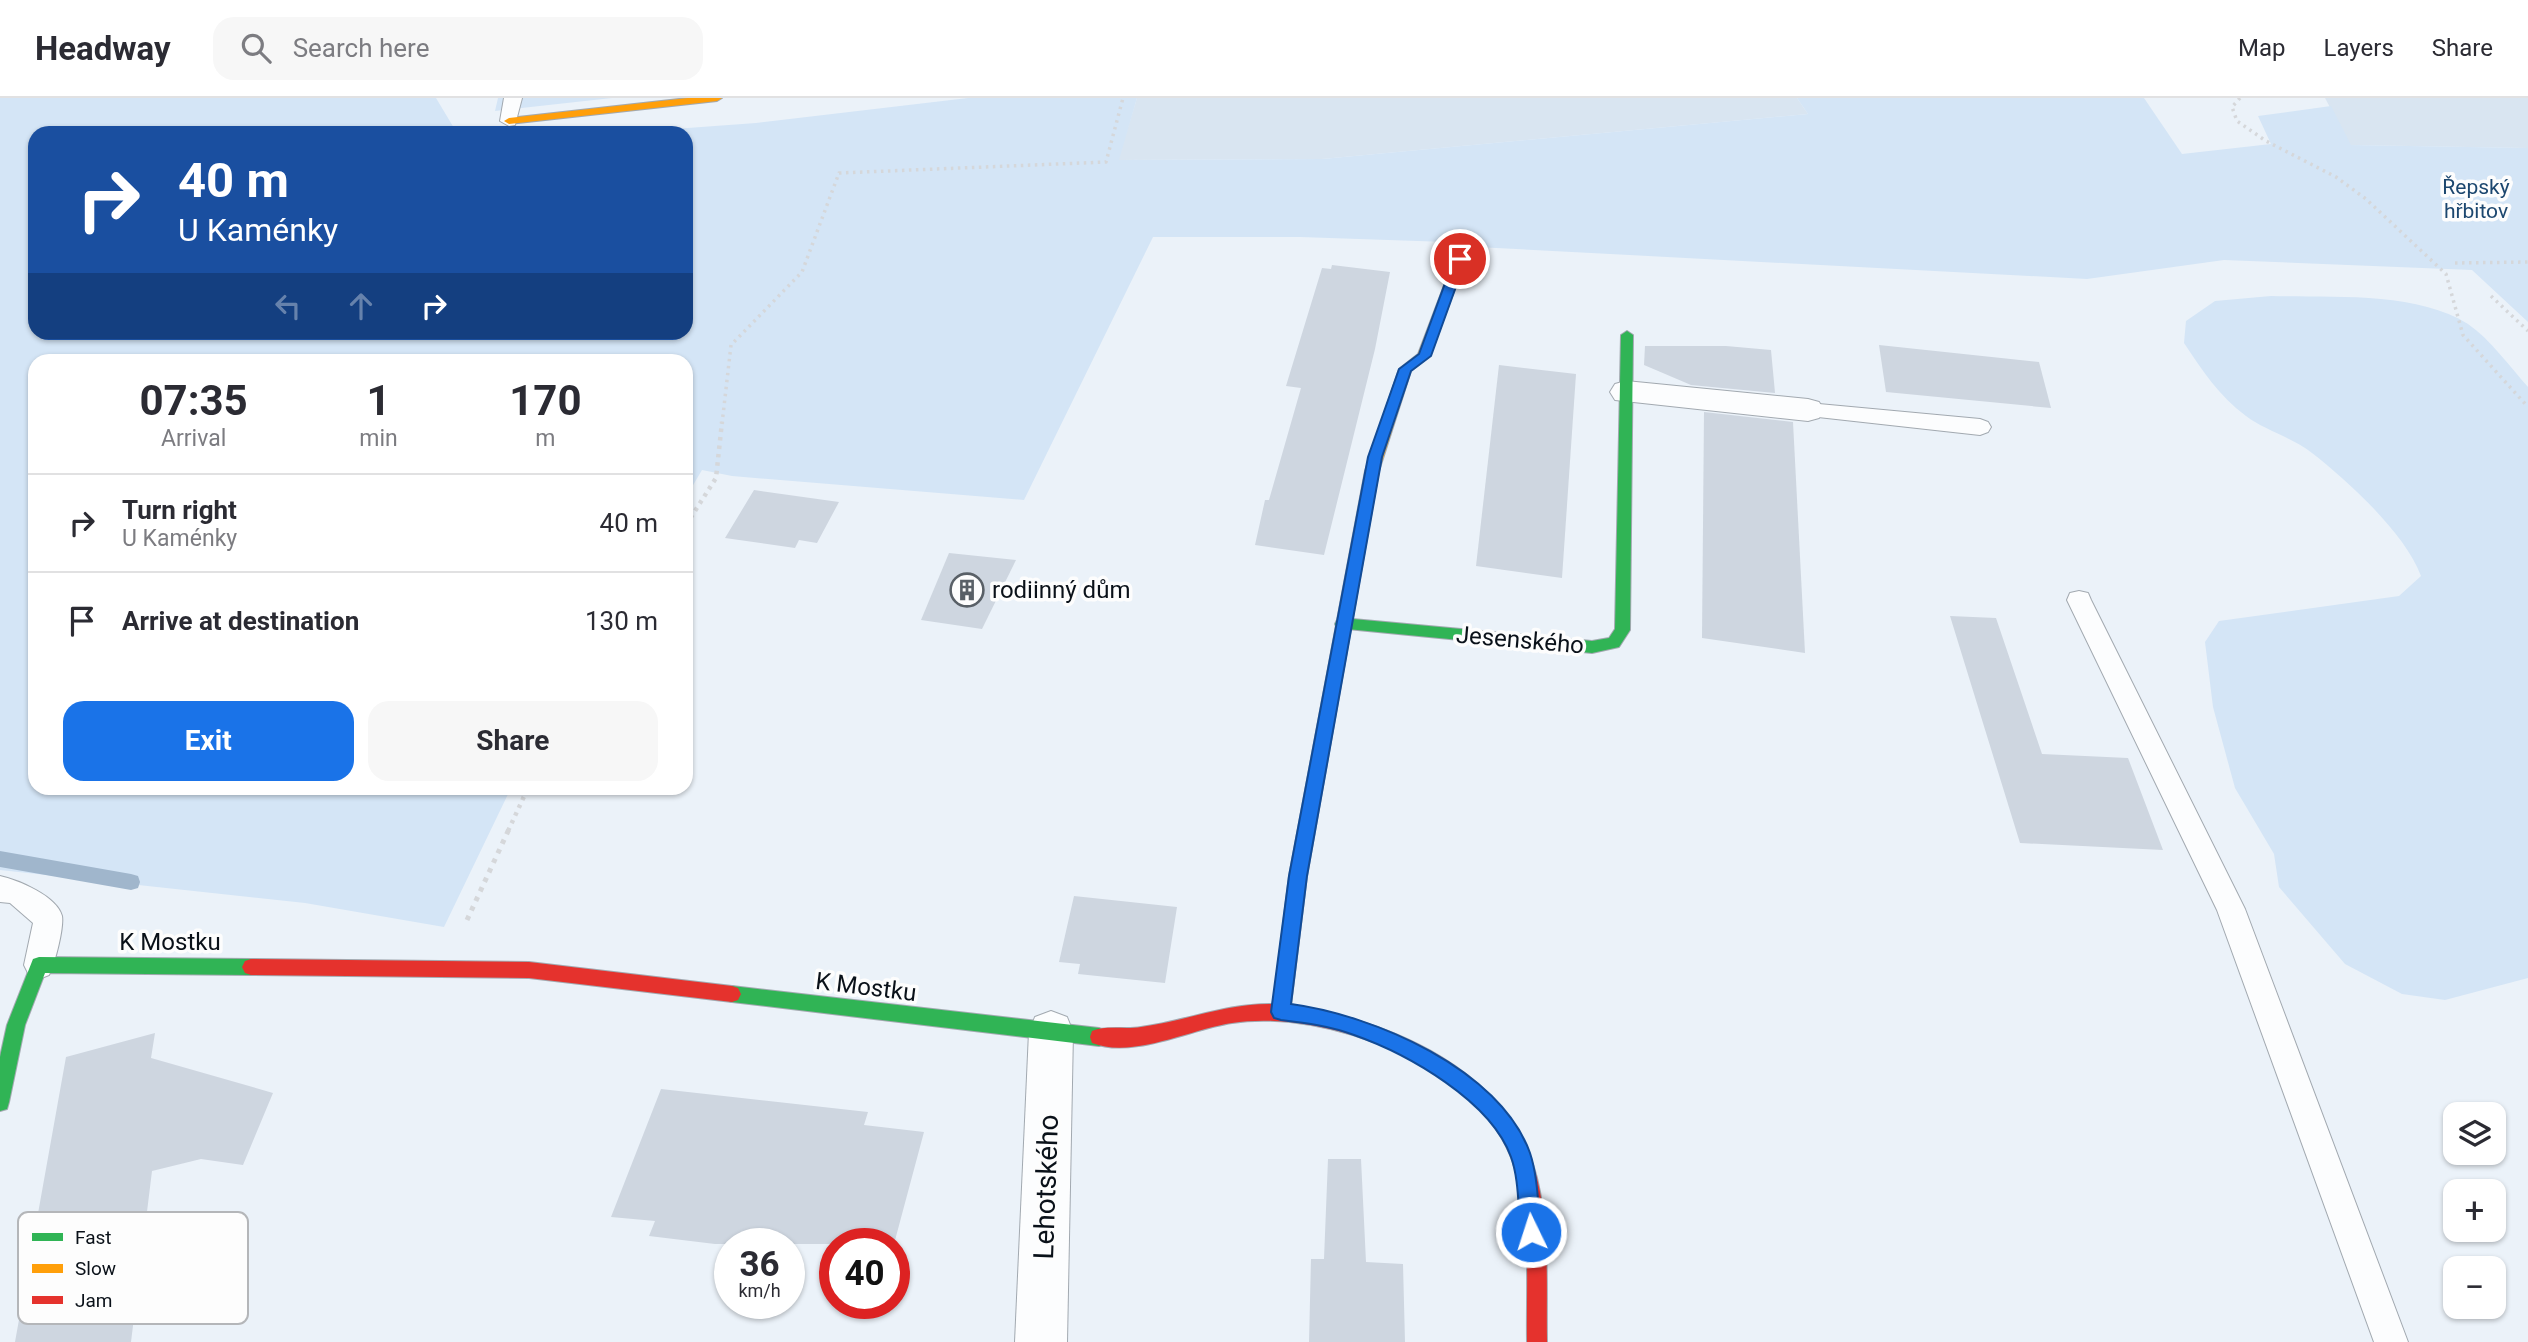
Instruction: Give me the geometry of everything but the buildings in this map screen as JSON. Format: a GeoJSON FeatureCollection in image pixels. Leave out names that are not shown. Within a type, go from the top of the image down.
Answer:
{"type":"FeatureCollection","features":[{"type":"Feature","properties":{"kind":"street"},"geometry":{"type":"LineString","coordinates":[[509,121],[717,98]]}},
{"type":"Feature","properties":{"kind":"street"},"geometry":{"type":"LineString","coordinates":[[1281,1012],[1298,876],[1342,624],[1375,457],[1405,369],[1424,356],[1460,259]]}},
{"type":"Feature","properties":{"kind":"street","name":"Jesenského"},"geometry":{"type":"LineString","coordinates":[[1342,624],[1592,647],[1614,643],[1622,629],[1627,335]]}},
{"type":"Feature","properties":{"kind":"street"},"geometry":{"type":"LineString","coordinates":[[1626,392],[1808,410]]}},
{"type":"Feature","properties":{"kind":"street"},"geometry":{"type":"LineString","coordinates":[[0,1102],[16,1025],[39,965]]}},
{"type":"Feature","properties":{"kind":"street","name":"K Mostku"},"geometry":{"type":"LineString","coordinates":[[39,965],[528,970],[1115,1039],[1178,1030],[1234,1014],[1281,1012],[1322,1017],[1381,1038],[1427,1061],[1481,1098],[1496,1112],[1521,1156],[1530,1205],[1537,1342]]}},
{"type":"Feature","properties":{"kind":"street","name":"Lehotského"},"geometry":{"type":"LineString","coordinates":[[1041,1342],[1051,1032]]}},
{"type":"Feature","properties":{"kind":"lane"},"geometry":{"type":"LineString","coordinates":[[509,121],[513,98]]}},
{"type":"Feature","properties":{"kind":"lane"},"geometry":{"type":"LineString","coordinates":[[1808,410],[1980,427]]}},
{"type":"Feature","properties":{"kind":"lane"},"geometry":{"type":"LineString","coordinates":[[2079,600],[2231,909],[2391,1342]]}},
{"type":"Feature","properties":{"kind":"lane"},"geometry":{"type":"LineString","coordinates":[[0,889],[16,892],[48,918],[39,965]]}},
{"type":"Feature","properties":{"kind":"path"},"geometry":{"type":"LineString","coordinates":[[693,513],[716,478],[732,345],[802,272],[839,173],[1106,162],[1123,98]]}},
{"type":"Feature","properties":{"kind":"path"},"geometry":{"type":"LineString","coordinates":[[2240,98],[2232,107],[2237,121],[2288,155],[2336,177],[2366,199],[2446,274],[2463,335],[2528,407]]}},
{"type":"Feature","properties":{"kind":"path"},"geometry":{"type":"LineString","coordinates":[[2455,263],[2528,262]]}},
{"type":"Feature","properties":{"kind":"path"},"geometry":{"type":"LineString","coordinates":[[2491,296],[2528,331]]}},
{"type":"Feature","properties":{"kind":"path"},"geometry":{"type":"LineString","coordinates":[[444,969],[525,795]]}},
{"type":"Feature","properties":{"kind":"shaded area"},"geometry":{"type":"Polygon","coordinates":[[[1137,98],[1797,98],[1808,114],[1322,159],[1118,160],[1137,98]]]}},
{"type":"Feature","properties":{"kind":"shaded area"},"geometry":{"type":"Polygon","coordinates":[[[2325,98],[2528,98],[2528,148],[2350,145],[2325,98]]]}},
{"type":"Feature","properties":{"kind":"green space","name":"Řepský hřbitov"},"geometry":{"type":"Polygon","coordinates":[[[0,98],[436,98],[453,126],[28,126],[28,340],[693,340],[693,128],[756,123],[968,98],[1137,98],[1119,160],[1322,159],[1808,114],[1797,98],[2144,98],[2182,154],[2271,144],[2258,116],[2331,106],[2351,145],[2528,148],[2528,322],[2472,270],[2224,260],[2087,279],[1477,247],[1447,242],[1300,237],[1153,237],[1024,500],[732,476],[702,470],[693,485],[693,354],[28,354],[28,795],[508,795],[444,927],[305,903],[0,870],[0,98]]]}},
{"type":"Feature","properties":{"kind":"green space"},"geometry":{"type":"Polygon","coordinates":[[[498,98],[612,98],[495,111],[498,98]]]}},
{"type":"Feature","properties":{"kind":"green space"},"geometry":{"type":"Polygon","coordinates":[[[2271,296],[2372,298],[2423,306],[2447,313],[2468,324],[2484,337],[2528,387],[2528,978],[2445,1000],[2402,994],[2345,964],[2279,887],[2274,854],[2235,788],[2213,707],[2205,642],[2219,621],[2399,596],[2421,576],[2402,543],[2358,493],[2304,447],[2254,421],[2236,408],[2212,382],[2184,343],[2186,321],[2215,301],[2271,296]]]}},
{"type":"Feature","properties":{"kind":"waterway"},"geometry":{"type":"LineString","coordinates":[[0,859],[131,882]]}},
{"type":"Feature","properties":{"kind":"traffic: fast"},"geometry":{"type":"LineString","coordinates":[[1342,624],[1592,647],[1614,643],[1622,630],[1627,335]]}},
{"type":"Feature","properties":{"kind":"traffic: fast"},"geometry":{"type":"LineString","coordinates":[[0,1102],[16,1025],[39,965],[251,967]]}},
{"type":"Feature","properties":{"kind":"traffic: fast"},"geometry":{"type":"LineString","coordinates":[[732,994],[1099,1037]]}},
{"type":"Feature","properties":{"kind":"traffic: slow"},"geometry":{"type":"LineString","coordinates":[[509,121],[717,98]]}},
{"type":"Feature","properties":{"kind":"traffic: slow"},"geometry":{"type":"LineString","coordinates":[[1372,471],[1405,369],[1424,356],[1460,259]]}},
{"type":"Feature","properties":{"kind":"traffic: jam"},"geometry":{"type":"LineString","coordinates":[[1281,1012],[1298,876],[1372,471]]}},
{"type":"Feature","properties":{"kind":"traffic: jam"},"geometry":{"type":"LineString","coordinates":[[251,967],[529,970],[732,994]]}},
{"type":"Feature","properties":{"kind":"traffic: jam"},"geometry":{"type":"LineString","coordinates":[[1099,1037],[1119,1038],[1158,1033],[1231,1014],[1287,1013],[1327,1019],[1367,1031],[1408,1048],[1445,1069],[1478,1094],[1504,1124],[1521,1157],[1532,1202],[1534,1225],[1537,1342]]}},
{"type":"Feature","properties":{"kind":"place","name":"rodiinný dům"},"geometry":{"type":"Point","coordinates":[967,590]}},
{"type":"Feature","properties":{"kind":"route"},"geometry":{"type":"LineString","coordinates":[[1460,259],[1424,356],[1405,369],[1375,457],[1342,624],[1298,876],[1281,1012],[1322,1017],[1359,1028],[1427,1061],[1481,1098],[1496,1112],[1521,1156],[1530,1205],[1531,1232]]}}]}
